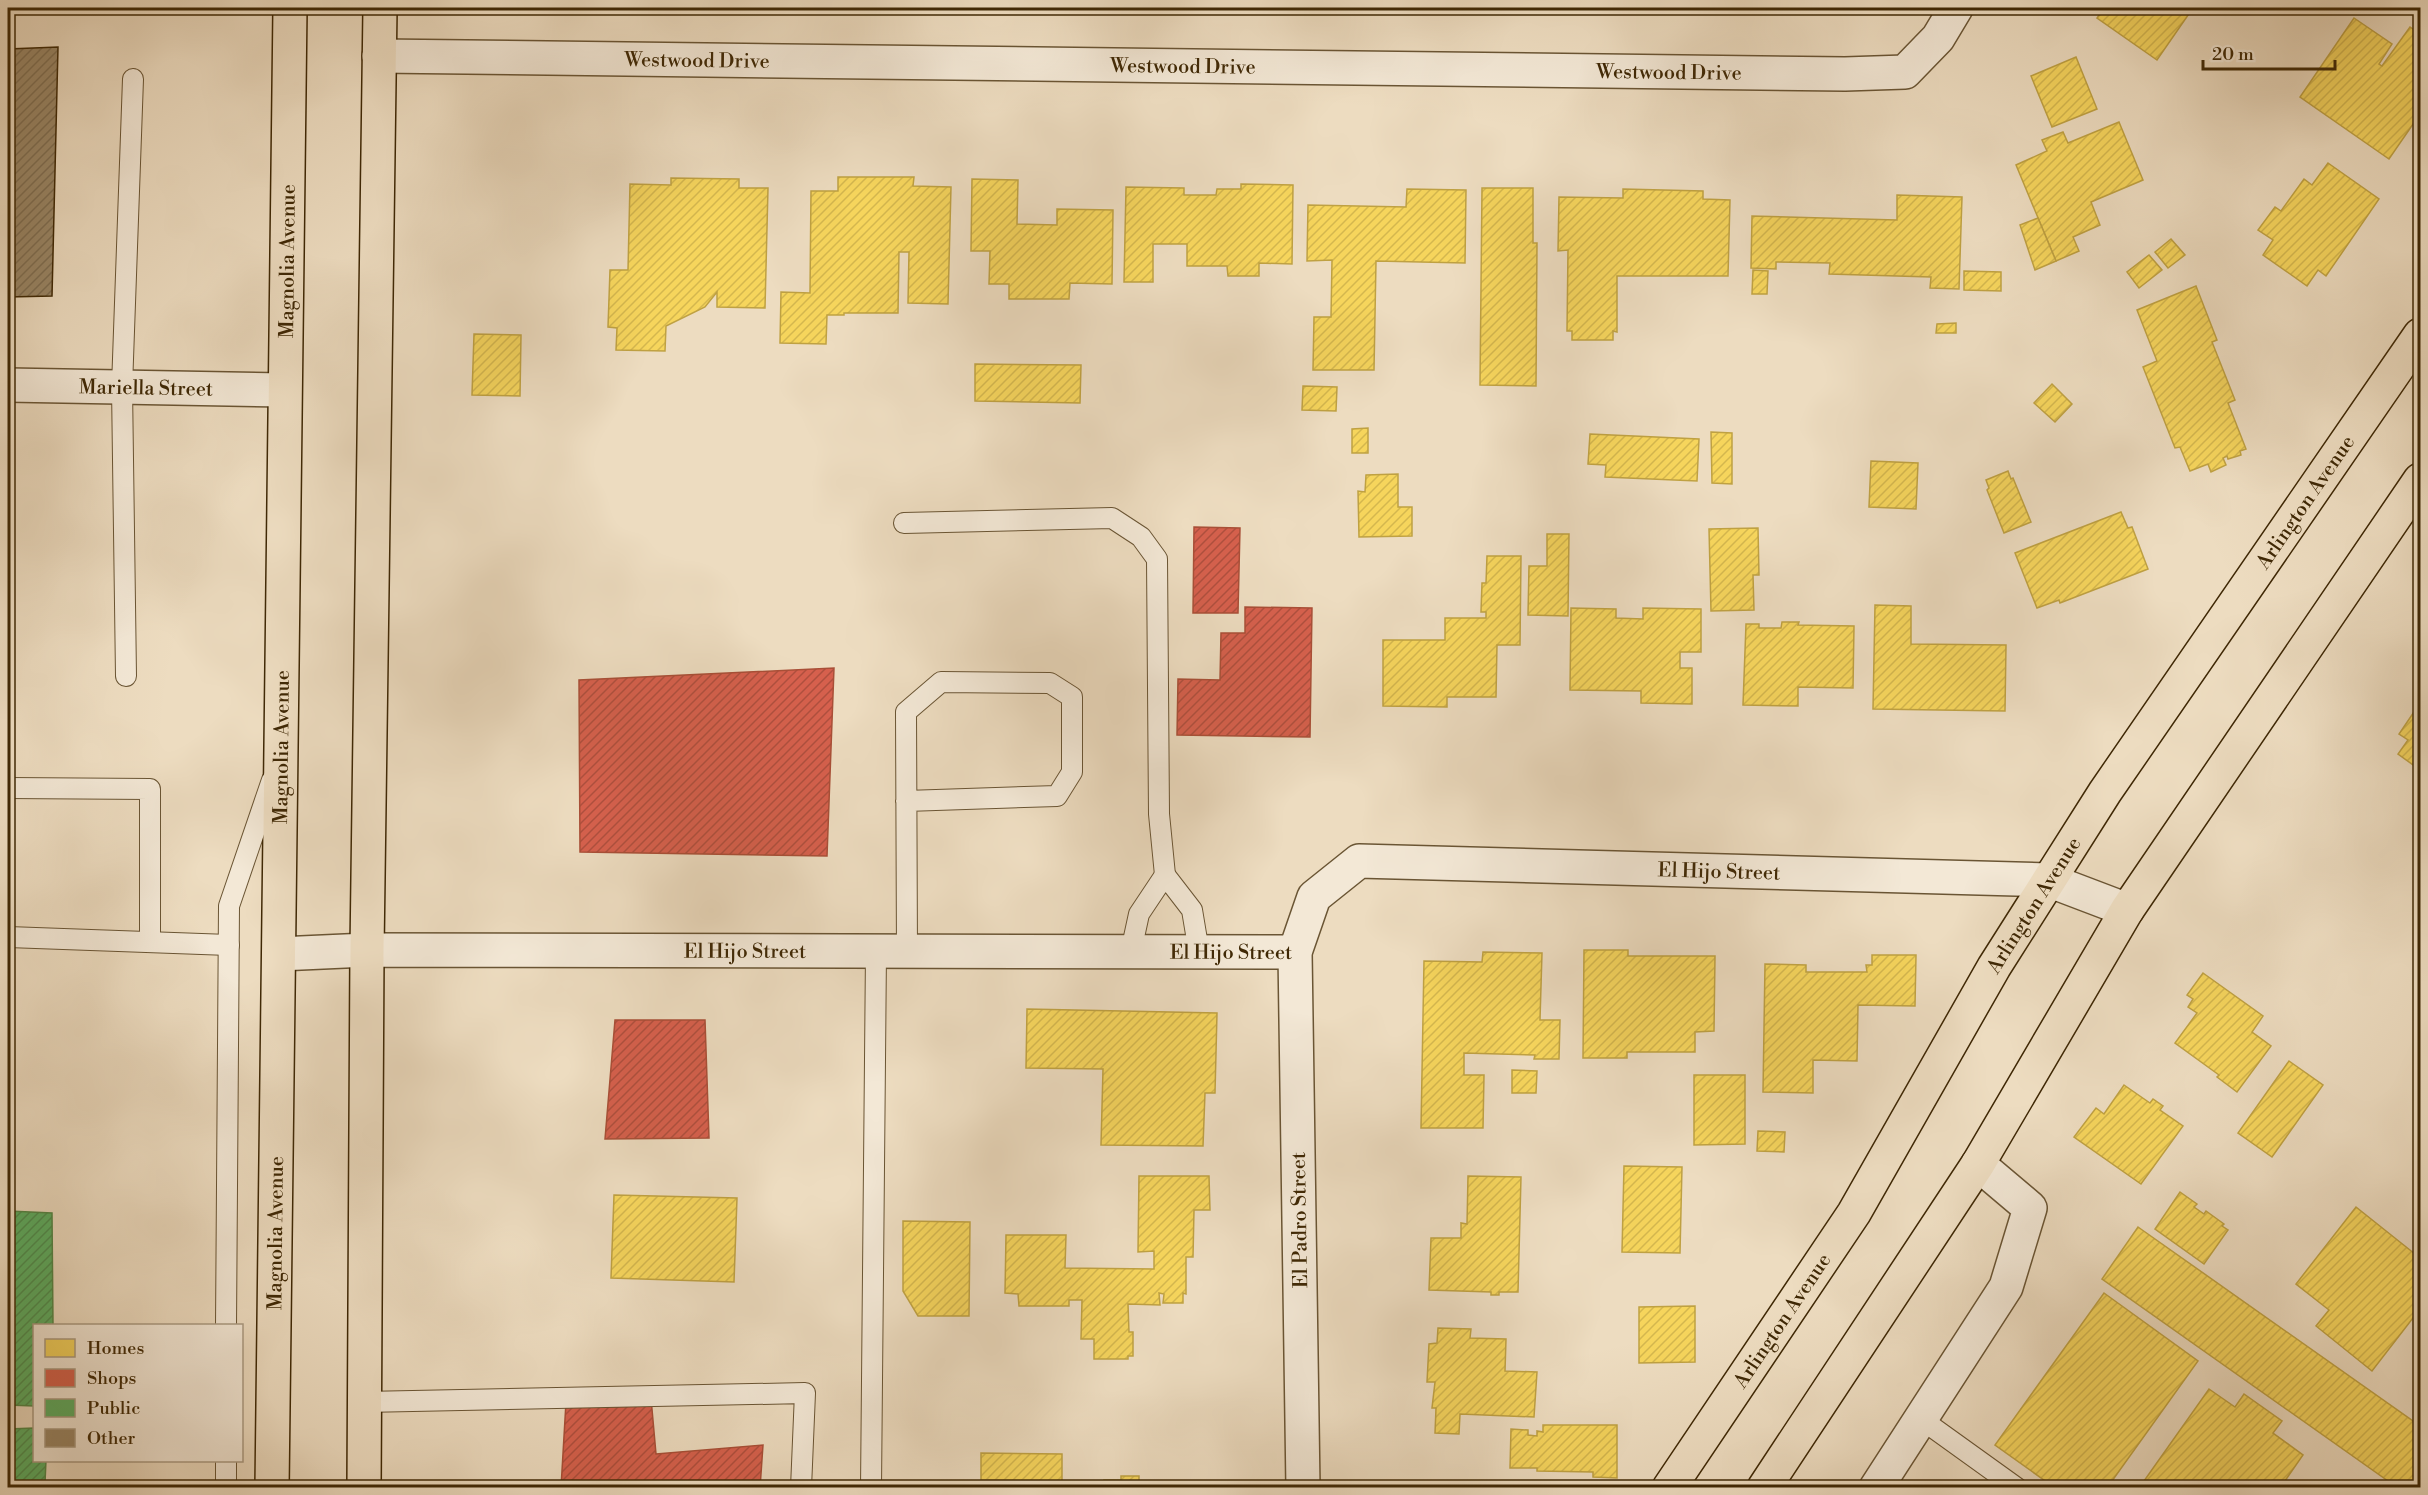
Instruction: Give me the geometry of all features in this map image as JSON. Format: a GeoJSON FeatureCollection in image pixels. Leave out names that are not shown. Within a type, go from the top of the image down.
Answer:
{"type":"FeatureCollection","features":[{"type":"Feature","properties":{"kind":"main road","name":"Magnolia Avenue"},"geometry":{"type":"LineString","coordinates":[[272,1488],[290,8]]}},
{"type":"Feature","properties":{"kind":"main road"},"geometry":{"type":"LineString","coordinates":[[364,1488],[367,950],[380,8]]}},
{"type":"Feature","properties":{"kind":"main road","name":"Arlington Avenue"},"geometry":{"type":"LineString","coordinates":[[1669,1488],[1854,1213],[1994,968],[2048,880],[2106,792],[2421,335]]}},
{"type":"Feature","properties":{"kind":"main road"},"geometry":{"type":"LineString","coordinates":[[1764,1488],[1978,1164],[2127,910],[2421,480]]}},
{"type":"Feature","properties":{"kind":"street","name":"Westwood Drive"},"geometry":{"type":"LineString","coordinates":[[379,56],[1905,72],[1938,38],[1956,8]]}},
{"type":"Feature","properties":{"kind":"street","name":"Mariella Street"},"geometry":{"type":"LineString","coordinates":[[8,385],[285,390]]}},
{"type":"Feature","properties":{"kind":"street","name":"El Hijo Street"},"geometry":{"type":"LineString","coordinates":[[279,954],[367,950],[1295,952],[1314,897],[1359,861],[2048,880],[2127,910]]}},
{"type":"Feature","properties":{"kind":"street","name":"El Padro Street"},"geometry":{"type":"LineString","coordinates":[[1295,952],[1303,1488]]}},
{"type":"Feature","properties":{"kind":"street"},"geometry":{"type":"LineString","coordinates":[[1883,1485],[1921,1419],[2006,1287],[2030,1208],[1978,1164]]}},
{"type":"Feature","properties":{"kind":"lane"},"geometry":{"type":"LineString","coordinates":[[126,676],[122,387],[134,79]]}},
{"type":"Feature","properties":{"kind":"lane"},"geometry":{"type":"LineString","coordinates":[[904,523],[1112,518],[1141,537],[1157,559],[1159,814],[1165,875],[1192,910],[1199,952]]}},
{"type":"Feature","properties":{"kind":"lane"},"geometry":{"type":"LineString","coordinates":[[871,1488],[892,952],[906,801],[906,712],[942,682],[1050,683],[1072,697],[1072,772],[1057,796],[906,801]]}},
{"type":"Feature","properties":{"kind":"lane"},"geometry":{"type":"LineString","coordinates":[[226,1324],[230,906],[281,755]]}},
{"type":"Feature","properties":{"kind":"lane"},"geometry":{"type":"LineString","coordinates":[[8,788],[150,789],[150,942]]}},
{"type":"Feature","properties":{"kind":"lane"},"geometry":{"type":"LineString","coordinates":[[1131,951],[1139,914],[1165,875]]}},
{"type":"Feature","properties":{"kind":"lane"},"geometry":{"type":"LineString","coordinates":[[8,937],[229,945]]}},
{"type":"Feature","properties":{"kind":"lane"},"geometry":{"type":"LineString","coordinates":[[364,1402],[805,1393],[801,1488]]}},
{"type":"Feature","properties":{"kind":"lane"},"geometry":{"type":"LineString","coordinates":[[1921,1419],[2017,1488]]}},
{"type":"Feature","properties":{"kind":"lane"},"geometry":{"type":"LineString","coordinates":[[225,1488],[226,1462]]}},
{"type":"Feature","properties":{"kind":"building: Homes"},"geometry":{"type":"Polygon","coordinates":[[[2104,8],[2193,8],[2157,60],[2097,18],[2104,8]]]}},
{"type":"Feature","properties":{"kind":"building: Homes"},"geometry":{"type":"Polygon","coordinates":[[[2354,18],[2392,44],[2379,64],[2382,66],[2410,27],[2420,34],[2420,114],[2389,159],[2300,97],[2354,18]]]}},
{"type":"Feature","properties":{"kind":"building: Homes"},"geometry":{"type":"Polygon","coordinates":[[[2076,57],[2097,109],[2052,127],[2031,76],[2076,57]]]}},
{"type":"Feature","properties":{"kind":"building: Homes"},"geometry":{"type":"Polygon","coordinates":[[[2119,122],[2143,180],[2091,202],[2100,225],[2073,237],[2079,251],[2056,261],[2016,165],[2047,151],[2042,140],[2063,132],[2068,143],[2119,122]]]}},
{"type":"Feature","properties":{"kind":"building: Homes"},"geometry":{"type":"Polygon","coordinates":[[[2328,163],[2379,199],[2326,276],[2318,270],[2307,286],[2263,255],[2273,240],[2258,230],[2275,207],[2281,211],[2304,179],[2312,185],[2328,163]]]}},
{"type":"Feature","properties":{"kind":"building: Homes"},"geometry":{"type":"Polygon","coordinates":[[[838,177],[914,177],[913,186],[951,187],[948,304],[908,303],[909,252],[899,252],[898,313],[827,315],[826,344],[780,343],[781,292],[810,293],[811,191],[838,191],[838,177]]]}},
{"type":"Feature","properties":{"kind":"building: Homes"},"geometry":{"type":"Polygon","coordinates":[[[671,178],[739,179],[739,188],[768,188],[765,308],[717,307],[717,292],[705,307],[666,326],[665,351],[616,350],[617,328],[608,327],[610,270],[628,270],[630,184],[671,185],[671,178]]]}},
{"type":"Feature","properties":{"kind":"building: Homes"},"geometry":{"type":"Polygon","coordinates":[[[972,179],[1018,180],[1017,224],[1057,225],[1057,209],[1113,210],[1112,284],[1070,283],[1069,299],[1009,299],[1009,284],[989,284],[990,251],[971,251],[972,179]]]}},
{"type":"Feature","properties":{"kind":"building: Homes"},"geometry":{"type":"Polygon","coordinates":[[[1241,184],[1293,185],[1292,264],[1259,263],[1259,276],[1228,276],[1227,266],[1187,266],[1187,244],[1153,244],[1153,282],[1124,282],[1126,187],[1184,188],[1184,195],[1216,195],[1217,189],[1241,189],[1241,184]]]}},
{"type":"Feature","properties":{"kind":"building: Homes"},"geometry":{"type":"Polygon","coordinates":[[[1482,188],[1533,188],[1533,243],[1537,243],[1536,386],[1480,385],[1482,188]]]}},
{"type":"Feature","properties":{"kind":"building: Homes"},"geometry":{"type":"Polygon","coordinates":[[[1407,189],[1466,190],[1465,263],[1376,261],[1374,370],[1313,370],[1314,317],[1331,317],[1332,260],[1307,261],[1308,205],[1406,207],[1407,189]]]}},
{"type":"Feature","properties":{"kind":"building: Homes"},"geometry":{"type":"Polygon","coordinates":[[[1623,189],[1703,191],[1703,199],[1730,200],[1728,276],[1617,276],[1617,332],[1613,331],[1613,340],[1572,340],[1572,331],[1567,331],[1568,250],[1558,251],[1559,197],[1623,198],[1623,189]]]}},
{"type":"Feature","properties":{"kind":"building: Homes"},"geometry":{"type":"Polygon","coordinates":[[[1897,195],[1962,197],[1959,289],[1930,288],[1931,277],[1829,274],[1830,263],[1776,262],[1776,269],[1751,268],[1752,216],[1897,220],[1897,195]]]}},
{"type":"Feature","properties":{"kind":"building: Homes"},"geometry":{"type":"Polygon","coordinates":[[[2038,218],[2056,261],[2035,270],[2020,225],[2038,218]]]}},
{"type":"Feature","properties":{"kind":"building: Homes"},"geometry":{"type":"Polygon","coordinates":[[[2171,239],[2185,255],[2168,268],[2155,252],[2171,239]]]}},
{"type":"Feature","properties":{"kind":"building: Homes"},"geometry":{"type":"Polygon","coordinates":[[[2149,255],[2162,270],[2139,288],[2127,272],[2149,255]]]}},
{"type":"Feature","properties":{"kind":"building: Homes"},"geometry":{"type":"Polygon","coordinates":[[[1753,270],[1768,271],[1767,294],[1752,294],[1753,270]]]}},
{"type":"Feature","properties":{"kind":"building: Homes"},"geometry":{"type":"Polygon","coordinates":[[[1964,271],[2001,272],[2001,291],[1964,290],[1964,271]]]}},
{"type":"Feature","properties":{"kind":"building: Homes"},"geometry":{"type":"Polygon","coordinates":[[[2196,286],[2217,340],[2212,342],[2235,400],[2228,403],[2246,449],[2240,451],[2241,455],[2228,459],[2227,456],[2223,458],[2226,465],[2211,472],[2208,464],[2190,471],[2180,447],[2175,448],[2143,367],[2157,361],[2137,310],[2196,286]]]}},
{"type":"Feature","properties":{"kind":"building: Homes"},"geometry":{"type":"Polygon","coordinates":[[[1956,323],[1956,333],[1936,333],[1937,324],[1956,323]]]}},
{"type":"Feature","properties":{"kind":"building: Homes"},"geometry":{"type":"Polygon","coordinates":[[[474,334],[521,335],[520,396],[472,395],[474,334]]]}},
{"type":"Feature","properties":{"kind":"building: Homes"},"geometry":{"type":"Polygon","coordinates":[[[975,364],[1081,365],[1080,403],[975,401],[975,364]]]}},
{"type":"Feature","properties":{"kind":"building: Homes"},"geometry":{"type":"Polygon","coordinates":[[[2052,384],[2072,404],[2055,422],[2034,403],[2052,384]]]}},
{"type":"Feature","properties":{"kind":"building: Homes"},"geometry":{"type":"Polygon","coordinates":[[[1303,386],[1337,387],[1336,411],[1302,410],[1303,386]]]}},
{"type":"Feature","properties":{"kind":"building: Homes"},"geometry":{"type":"Polygon","coordinates":[[[1368,428],[1368,453],[1352,453],[1352,429],[1368,428]]]}},
{"type":"Feature","properties":{"kind":"building: Homes"},"geometry":{"type":"Polygon","coordinates":[[[1711,432],[1732,433],[1732,484],[1712,483],[1711,432]]]}},
{"type":"Feature","properties":{"kind":"building: Homes"},"geometry":{"type":"Polygon","coordinates":[[[1590,434],[1699,439],[1697,481],[1605,477],[1606,465],[1588,464],[1590,434]]]}},
{"type":"Feature","properties":{"kind":"building: Homes"},"geometry":{"type":"Polygon","coordinates":[[[1871,461],[1918,463],[1916,509],[1869,507],[1871,461]]]}},
{"type":"Feature","properties":{"kind":"building: Homes"},"geometry":{"type":"Polygon","coordinates":[[[2008,471],[2031,522],[2004,533],[1987,490],[1989,488],[1986,480],[2008,471]]]}},
{"type":"Feature","properties":{"kind":"building: Homes"},"geometry":{"type":"Polygon","coordinates":[[[1398,474],[1398,507],[1412,507],[1412,536],[1359,537],[1358,491],[1365,492],[1366,475],[1398,474]]]}},
{"type":"Feature","properties":{"kind":"building: Homes"},"geometry":{"type":"Polygon","coordinates":[[[2121,512],[2128,528],[2132,527],[2148,569],[2060,603],[2059,600],[2037,608],[2015,553],[2121,512]]]}},
{"type":"Feature","properties":{"kind":"building: Homes"},"geometry":{"type":"Polygon","coordinates":[[[1758,528],[1759,575],[1753,575],[1754,610],[1711,611],[1709,529],[1758,528]]]}},
{"type":"Feature","properties":{"kind":"building: Homes"},"geometry":{"type":"Polygon","coordinates":[[[1547,534],[1569,534],[1568,616],[1528,615],[1529,566],[1547,566],[1547,534]]]}},
{"type":"Feature","properties":{"kind":"building: Homes"},"geometry":{"type":"Polygon","coordinates":[[[1487,556],[1521,556],[1520,645],[1497,645],[1496,697],[1447,697],[1447,707],[1383,706],[1383,640],[1445,640],[1445,618],[1486,618],[1486,612],[1481,612],[1482,583],[1486,583],[1487,556]]]}},
{"type":"Feature","properties":{"kind":"building: Homes"},"geometry":{"type":"Polygon","coordinates":[[[1875,605],[1911,606],[1911,644],[2006,645],[2005,711],[1873,709],[1875,605]]]}},
{"type":"Feature","properties":{"kind":"building: Homes"},"geometry":{"type":"Polygon","coordinates":[[[1571,608],[1616,609],[1616,618],[1643,619],[1643,608],[1701,609],[1701,652],[1680,652],[1680,668],[1692,668],[1692,704],[1641,703],[1641,691],[1570,690],[1571,608]]]}},
{"type":"Feature","properties":{"kind":"building: Homes"},"geometry":{"type":"Polygon","coordinates":[[[1782,622],[1799,622],[1798,625],[1854,626],[1853,688],[1798,687],[1798,706],[1743,705],[1746,624],[1759,624],[1759,628],[1781,628],[1782,622]]]}},
{"type":"Feature","properties":{"kind":"building: Homes"},"geometry":{"type":"Polygon","coordinates":[[[2420,703],[2420,770],[2398,754],[2408,740],[2399,734],[2420,703]]]}},
{"type":"Feature","properties":{"kind":"building: Homes"},"geometry":{"type":"Polygon","coordinates":[[[1584,950],[1628,950],[1628,956],[1715,956],[1714,1031],[1695,1032],[1695,1052],[1627,1052],[1627,1058],[1583,1058],[1584,950]]]}},
{"type":"Feature","properties":{"kind":"building: Homes"},"geometry":{"type":"Polygon","coordinates":[[[1483,952],[1542,953],[1540,1020],[1560,1020],[1559,1059],[1534,1059],[1535,1055],[1464,1053],[1464,1075],[1484,1075],[1483,1128],[1421,1128],[1424,961],[1482,962],[1483,952]]]}},
{"type":"Feature","properties":{"kind":"building: Homes"},"geometry":{"type":"Polygon","coordinates":[[[1872,955],[1916,955],[1915,1006],[1858,1005],[1857,1061],[1813,1060],[1813,1093],[1763,1092],[1765,964],[1806,965],[1806,972],[1867,972],[1866,965],[1872,965],[1872,955]]]}},
{"type":"Feature","properties":{"kind":"building: Homes"},"geometry":{"type":"Polygon","coordinates":[[[2203,973],[2263,1016],[2252,1032],[2271,1046],[2237,1092],[2217,1077],[2219,1075],[2175,1043],[2197,1013],[2188,1007],[2193,999],[2187,995],[2203,973]]]}},
{"type":"Feature","properties":{"kind":"building: Homes"},"geometry":{"type":"Polygon","coordinates":[[[1027,1009],[1217,1013],[1215,1093],[1205,1093],[1203,1146],[1101,1145],[1103,1069],[1026,1068],[1027,1009]]]}},
{"type":"Feature","properties":{"kind":"building: Homes"},"geometry":{"type":"Polygon","coordinates":[[[2289,1061],[2323,1085],[2272,1157],[2238,1133],[2289,1061]]]}},
{"type":"Feature","properties":{"kind":"building: Homes"},"geometry":{"type":"Polygon","coordinates":[[[1512,1070],[1537,1071],[1536,1093],[1512,1093],[1512,1070]]]}},
{"type":"Feature","properties":{"kind":"building: Homes"},"geometry":{"type":"Polygon","coordinates":[[[1694,1075],[1745,1075],[1745,1144],[1694,1145],[1694,1075]]]}},
{"type":"Feature","properties":{"kind":"building: Homes"},"geometry":{"type":"Polygon","coordinates":[[[2124,1085],[2150,1103],[2153,1099],[2163,1106],[2160,1110],[2183,1126],[2141,1184],[2074,1137],[2096,1108],[2104,1114],[2124,1085]]]}},
{"type":"Feature","properties":{"kind":"building: Homes"},"geometry":{"type":"Polygon","coordinates":[[[1758,1131],[1785,1132],[1784,1152],[1757,1151],[1758,1131]]]}},
{"type":"Feature","properties":{"kind":"building: Homes"},"geometry":{"type":"Polygon","coordinates":[[[1624,1166],[1682,1167],[1680,1253],[1622,1252],[1624,1166]]]}},
{"type":"Feature","properties":{"kind":"building: Homes"},"geometry":{"type":"Polygon","coordinates":[[[1139,1176],[1209,1176],[1210,1210],[1194,1210],[1193,1257],[1186,1257],[1186,1294],[1183,1293],[1183,1303],[1163,1303],[1164,1294],[1159,1293],[1160,1305],[1128,1304],[1129,1332],[1133,1332],[1133,1356],[1128,1356],[1128,1359],[1094,1359],[1094,1339],[1081,1339],[1082,1300],[1069,1300],[1069,1306],[1019,1306],[1018,1294],[1005,1293],[1006,1235],[1066,1235],[1065,1268],[1154,1269],[1154,1251],[1138,1252],[1139,1176]]]}},
{"type":"Feature","properties":{"kind":"building: Homes"},"geometry":{"type":"Polygon","coordinates":[[[1468,1176],[1521,1177],[1518,1292],[1499,1292],[1499,1295],[1491,1295],[1491,1292],[1429,1290],[1431,1238],[1461,1238],[1461,1223],[1467,1224],[1468,1176]]]}},
{"type":"Feature","properties":{"kind":"building: Homes"},"geometry":{"type":"Polygon","coordinates":[[[2180,1192],[2197,1204],[2194,1207],[2204,1214],[2206,1211],[2224,1224],[2222,1226],[2228,1230],[2204,1264],[2155,1229],[2180,1192]]]}},
{"type":"Feature","properties":{"kind":"building: Homes"},"geometry":{"type":"Polygon","coordinates":[[[614,1195],[737,1198],[734,1282],[611,1278],[614,1195]]]}},
{"type":"Feature","properties":{"kind":"building: Homes"},"geometry":{"type":"Polygon","coordinates":[[[2356,1207],[2420,1258],[2420,1317],[2416,1314],[2372,1371],[2316,1326],[2329,1310],[2296,1284],[2356,1207]]]}},
{"type":"Feature","properties":{"kind":"building: Homes"},"geometry":{"type":"Polygon","coordinates":[[[903,1221],[970,1222],[969,1316],[918,1316],[903,1291],[903,1221]]]}},
{"type":"Feature","properties":{"kind":"building: Homes"},"geometry":{"type":"Polygon","coordinates":[[[2138,1227],[2420,1426],[2420,1488],[2398,1488],[2102,1279],[2138,1227]]]}},
{"type":"Feature","properties":{"kind":"building: Homes"},"geometry":{"type":"Polygon","coordinates":[[[2104,1293],[2198,1361],[2107,1488],[2055,1488],[1995,1445],[2104,1293]]]}},
{"type":"Feature","properties":{"kind":"building: Homes"},"geometry":{"type":"Polygon","coordinates":[[[1695,1306],[1695,1362],[1639,1363],[1639,1307],[1695,1306]]]}},
{"type":"Feature","properties":{"kind":"building: Homes"},"geometry":{"type":"Polygon","coordinates":[[[1438,1328],[1471,1329],[1470,1338],[1506,1339],[1505,1371],[1537,1372],[1534,1417],[1460,1414],[1459,1434],[1435,1433],[1436,1408],[1432,1408],[1435,1382],[1427,1382],[1429,1344],[1437,1343],[1438,1328]]]}},
{"type":"Feature","properties":{"kind":"building: Homes"},"geometry":{"type":"Polygon","coordinates":[[[2209,1389],[2235,1407],[2244,1394],[2282,1421],[2273,1433],[2303,1455],[2280,1488],[2139,1488],[2209,1389]]]}},
{"type":"Feature","properties":{"kind":"building: Homes"},"geometry":{"type":"Polygon","coordinates":[[[1543,1425],[1617,1425],[1617,1478],[1593,1477],[1593,1472],[1510,1468],[1511,1429],[1528,1430],[1528,1435],[1537,1436],[1537,1431],[1543,1432],[1543,1425]]]}},
{"type":"Feature","properties":{"kind":"building: Homes"},"geometry":{"type":"Polygon","coordinates":[[[981,1453],[1062,1454],[1062,1488],[1024,1488],[1024,1481],[981,1480],[981,1453]]]}},
{"type":"Feature","properties":{"kind":"building: Homes"},"geometry":{"type":"Polygon","coordinates":[[[1121,1476],[1139,1476],[1139,1488],[1104,1488],[1104,1480],[1121,1480],[1121,1476]]]}},
{"type":"Feature","properties":{"kind":"building: Homes"},"geometry":{"type":"Polygon","coordinates":[[[1426,1484],[1530,1487],[1530,1488],[1426,1488],[1426,1484]]]}},
{"type":"Feature","properties":{"kind":"building: Shops"},"geometry":{"type":"Polygon","coordinates":[[[1194,527],[1240,528],[1238,613],[1193,613],[1194,527]]]}},
{"type":"Feature","properties":{"kind":"building: Shops"},"geometry":{"type":"Polygon","coordinates":[[[1245,607],[1312,608],[1310,737],[1177,735],[1178,679],[1220,680],[1221,633],[1245,633],[1245,607]]]}},
{"type":"Feature","properties":{"kind":"building: Shops"},"geometry":{"type":"Polygon","coordinates":[[[834,668],[827,856],[580,852],[579,680],[834,668]]]}},
{"type":"Feature","properties":{"kind":"building: Shops"},"geometry":{"type":"Polygon","coordinates":[[[615,1020],[705,1020],[709,1138],[605,1139],[615,1020]]]}},
{"type":"Feature","properties":{"kind":"building: Shops"},"geometry":{"type":"Polygon","coordinates":[[[651,1398],[656,1454],[763,1445],[760,1488],[561,1488],[566,1402],[651,1398]]]}},
{"type":"Feature","properties":{"kind":"building: Public"},"geometry":{"type":"Polygon","coordinates":[[[8,1211],[52,1213],[53,1324],[33,1324],[33,1406],[8,1405],[8,1211]]]}},
{"type":"Feature","properties":{"kind":"building: Public"},"geometry":{"type":"Polygon","coordinates":[[[33,1428],[33,1462],[46,1462],[45,1483],[49,1482],[49,1488],[8,1488],[8,1429],[33,1428]]]}},
{"type":"Feature","properties":{"kind":"building: Other"},"geometry":{"type":"Polygon","coordinates":[[[58,47],[52,296],[8,297],[8,49],[58,47]]]}}]}
